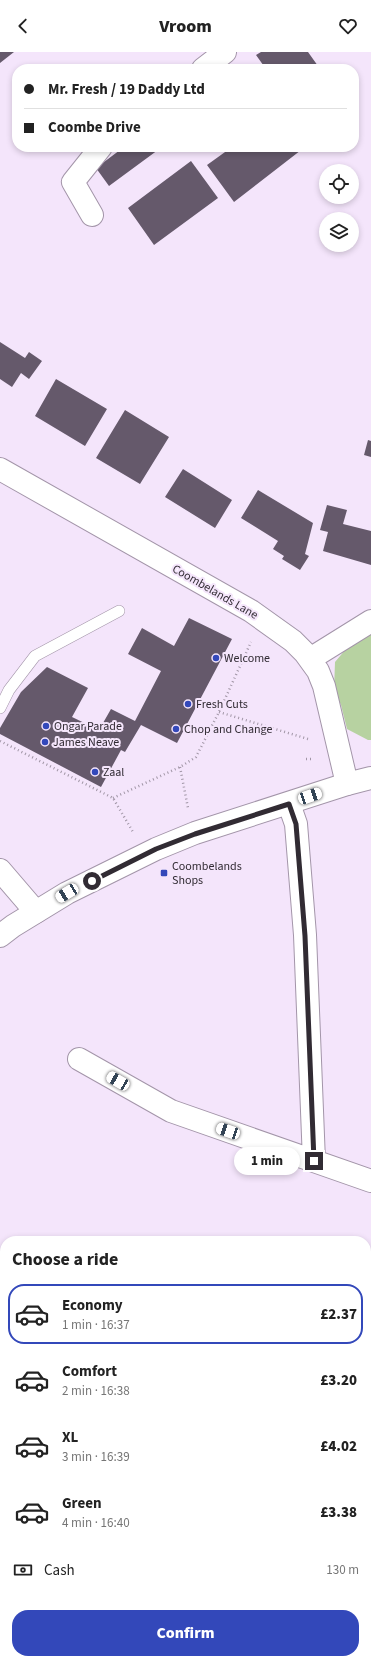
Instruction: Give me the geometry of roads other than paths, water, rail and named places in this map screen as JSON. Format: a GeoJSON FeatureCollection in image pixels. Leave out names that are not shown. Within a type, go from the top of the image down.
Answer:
{"type":"FeatureCollection","features":[{"type":"Feature","properties":{"kind":"street"},"geometry":{"type":"LineString","coordinates":[[209,64],[225,52]]}},
{"type":"Feature","properties":{"kind":"street"},"geometry":{"type":"LineString","coordinates":[[92,216],[73,182],[97,152]]}},
{"type":"Feature","properties":{"kind":"street","name":"Coombelands Lane"},"geometry":{"type":"LineString","coordinates":[[0,469],[244,607],[292,641],[310,659],[318,671],[324,686],[347,784]]}},
{"type":"Feature","properties":{"kind":"street"},"geometry":{"type":"LineString","coordinates":[[310,659],[371,621]]}},
{"type":"Feature","properties":{"kind":"street"},"geometry":{"type":"LineString","coordinates":[[0,936],[67,893],[156,849],[195,834],[347,784],[371,778]]}},
{"type":"Feature","properties":{"kind":"street"},"geometry":{"type":"LineString","coordinates":[[289,804],[296,824],[305,936],[314,1161]]}},
{"type":"Feature","properties":{"kind":"street"},"geometry":{"type":"LineString","coordinates":[[0,870],[36,912]]}},
{"type":"Feature","properties":{"kind":"street"},"geometry":{"type":"LineString","coordinates":[[79,1059],[171,1111],[371,1181]]}},
{"type":"Feature","properties":{"kind":"lane"},"geometry":{"type":"LineString","coordinates":[[0,708],[9,690],[35,656],[119,611]]}},
{"type":"Feature","properties":{"kind":"place","name":"Welcome"},"geometry":{"type":"Point","coordinates":[216,658]}},
{"type":"Feature","properties":{"kind":"place","name":"Fresh Cuts"},"geometry":{"type":"Point","coordinates":[188,704]}},
{"type":"Feature","properties":{"kind":"place","name":"Ongar Parade"},"geometry":{"type":"Point","coordinates":[46,726]}},
{"type":"Feature","properties":{"kind":"place","name":"Chop and Change"},"geometry":{"type":"Point","coordinates":[176,729]}},
{"type":"Feature","properties":{"kind":"place","name":"James Neave"},"geometry":{"type":"Point","coordinates":[45,742]}},
{"type":"Feature","properties":{"kind":"place","name":"Zaal"},"geometry":{"type":"Point","coordinates":[95,772]}},
{"type":"Feature","properties":{"kind":"place","name":"Coombelands Shops"},"geometry":{"type":"Point","coordinates":[164,873]}}]}
